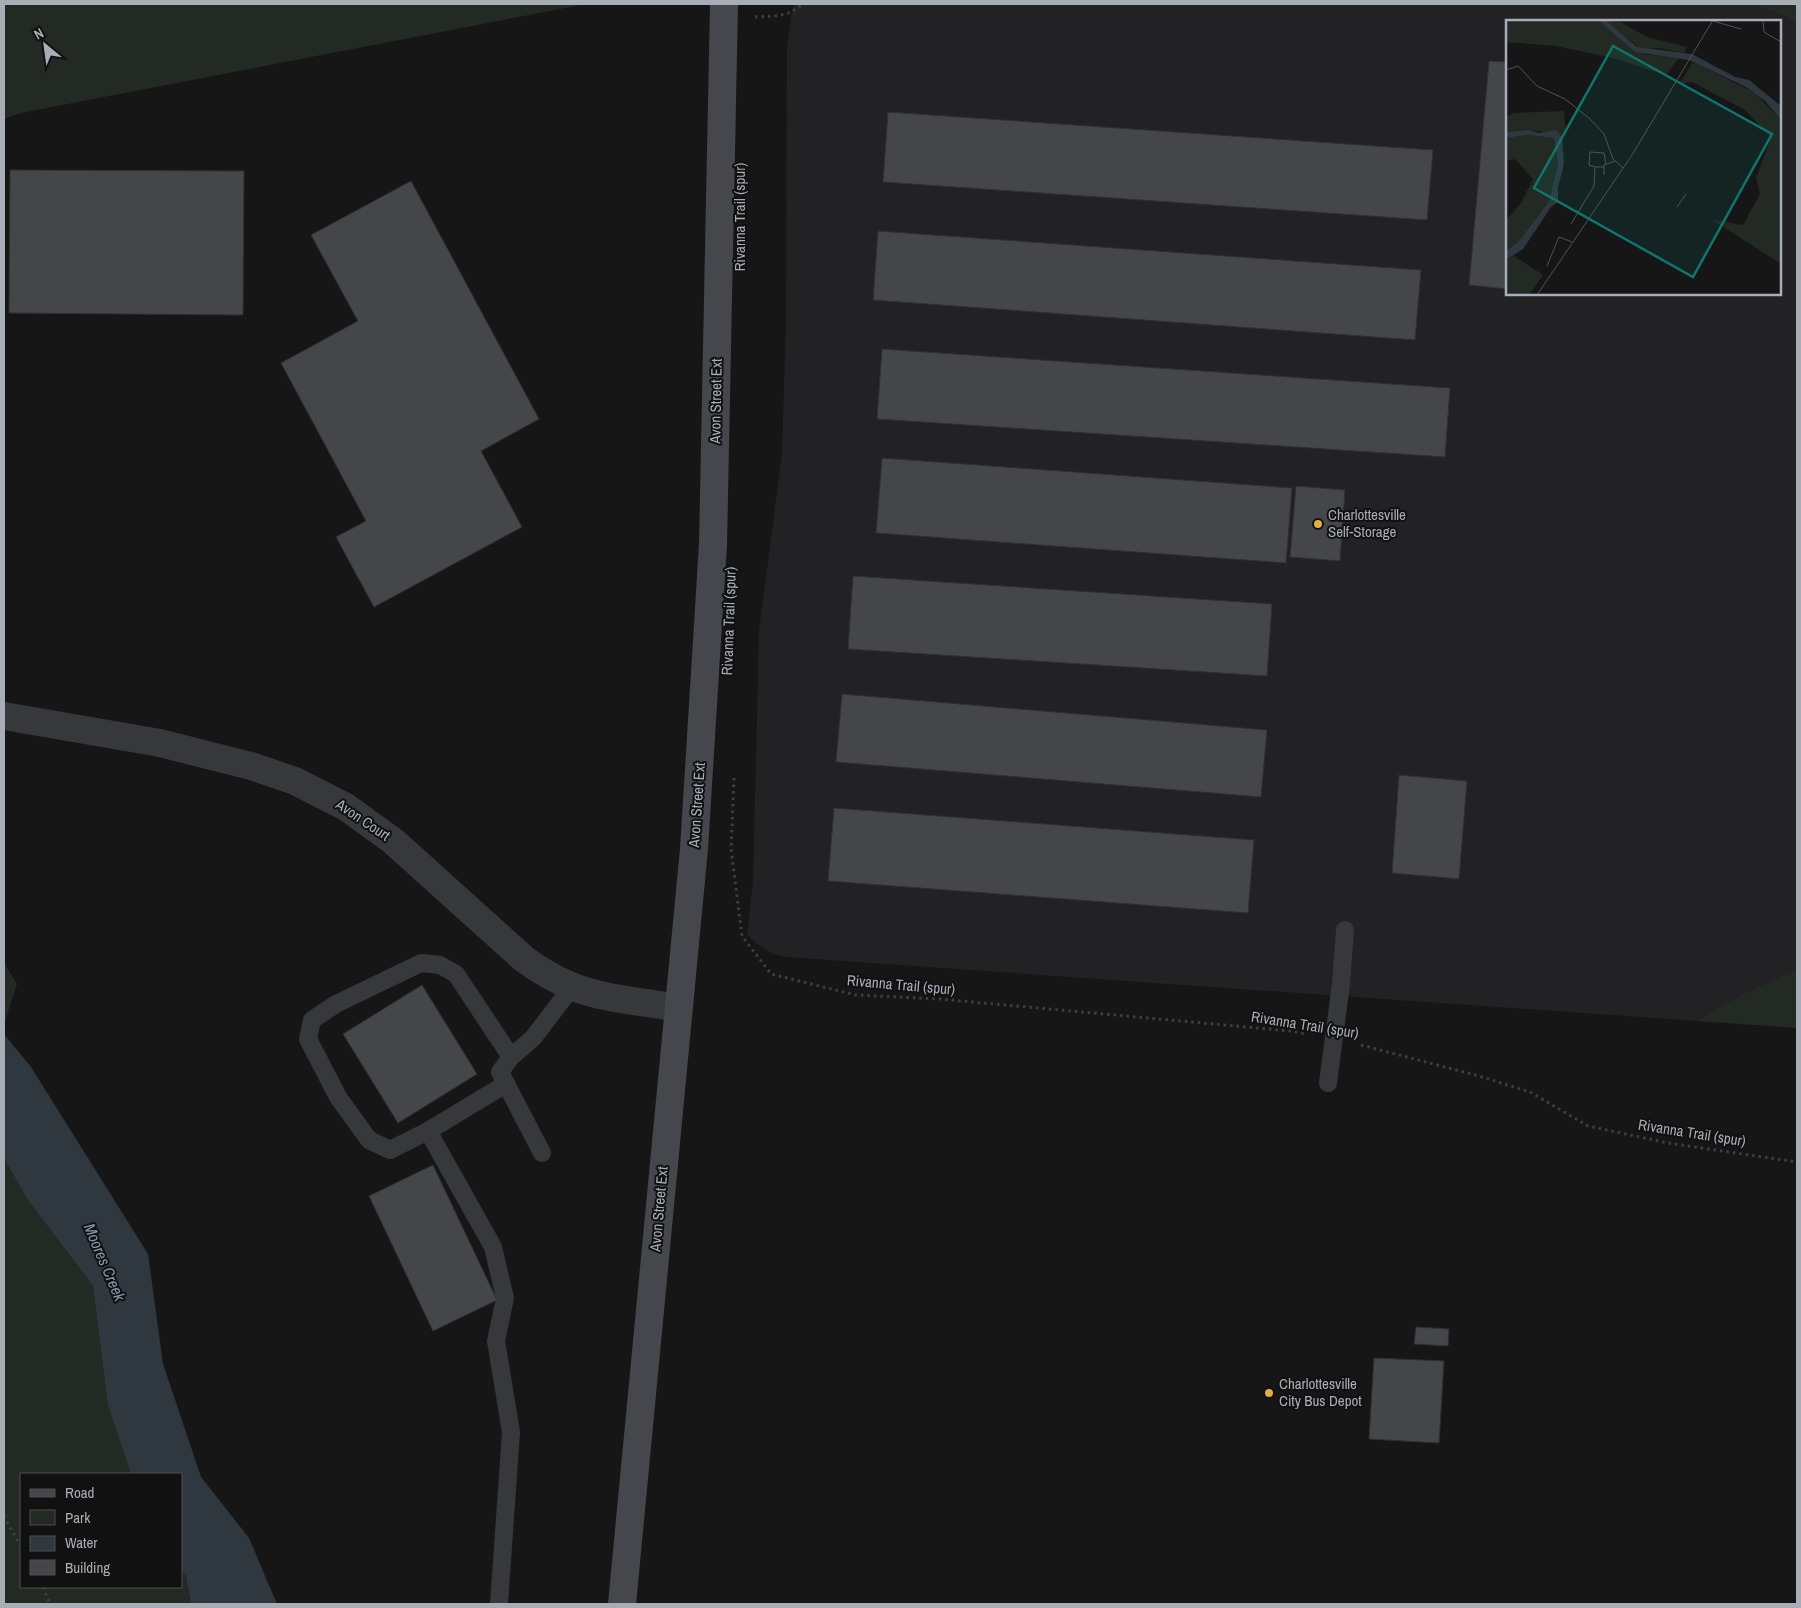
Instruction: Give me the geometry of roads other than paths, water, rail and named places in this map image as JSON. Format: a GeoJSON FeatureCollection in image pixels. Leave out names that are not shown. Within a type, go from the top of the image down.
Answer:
{"type":"FeatureCollection","features":[{"type":"Feature","properties":{"kind":"main road","name":"Avon Street Ext"},"geometry":{"type":"LineString","coordinates":[[622,1604],[694,849],[713,544],[724,4]]}},
{"type":"Feature","properties":{"kind":"street","name":"Avon Court"},"geometry":{"type":"LineString","coordinates":[[4,716],[160,743],[250,766],[295,781],[346,807],[394,841],[524,959],[544,974],[572,987],[593,993],[678,1008]]}},
{"type":"Feature","properties":{"kind":"lane"},"geometry":{"type":"LineString","coordinates":[[1328,1083],[1341,984],[1345,930]]}},
{"type":"Feature","properties":{"kind":"lane"},"geometry":{"type":"LineString","coordinates":[[506,1084],[428,1131],[390,1150],[369,1140],[338,1097],[308,1039],[312,1020],[336,1004],[421,964],[440,965],[456,974],[510,1057]]}},
{"type":"Feature","properties":{"kind":"lane"},"geometry":{"type":"LineString","coordinates":[[542,1153],[500,1072],[510,1057],[533,1038],[572,987]]}},
{"type":"Feature","properties":{"kind":"lane"},"geometry":{"type":"LineString","coordinates":[[428,1131],[493,1247],[505,1298],[496,1341],[511,1432],[499,1604]]}},
{"type":"Feature","properties":{"kind":"water","name":"Moores Creek"},"geometry":{"type":"Polygon","coordinates":[[[4,1034],[31,1067],[148,1254],[163,1364],[201,1477],[249,1538],[277,1604],[191,1604],[186,1577],[182,1571],[182,1473],[131,1473],[108,1406],[93,1286],[27,1199],[4,1158],[4,1034]]]}},
{"type":"Feature","properties":{"kind":"place","name":"Charlottesville Self-Storage"},"geometry":{"type":"Point","coordinates":[1318,524]}},
{"type":"Feature","properties":{"kind":"place","name":"Charlottesville City Bus Depot"},"geometry":{"type":"Point","coordinates":[1269,1393]}}]}
